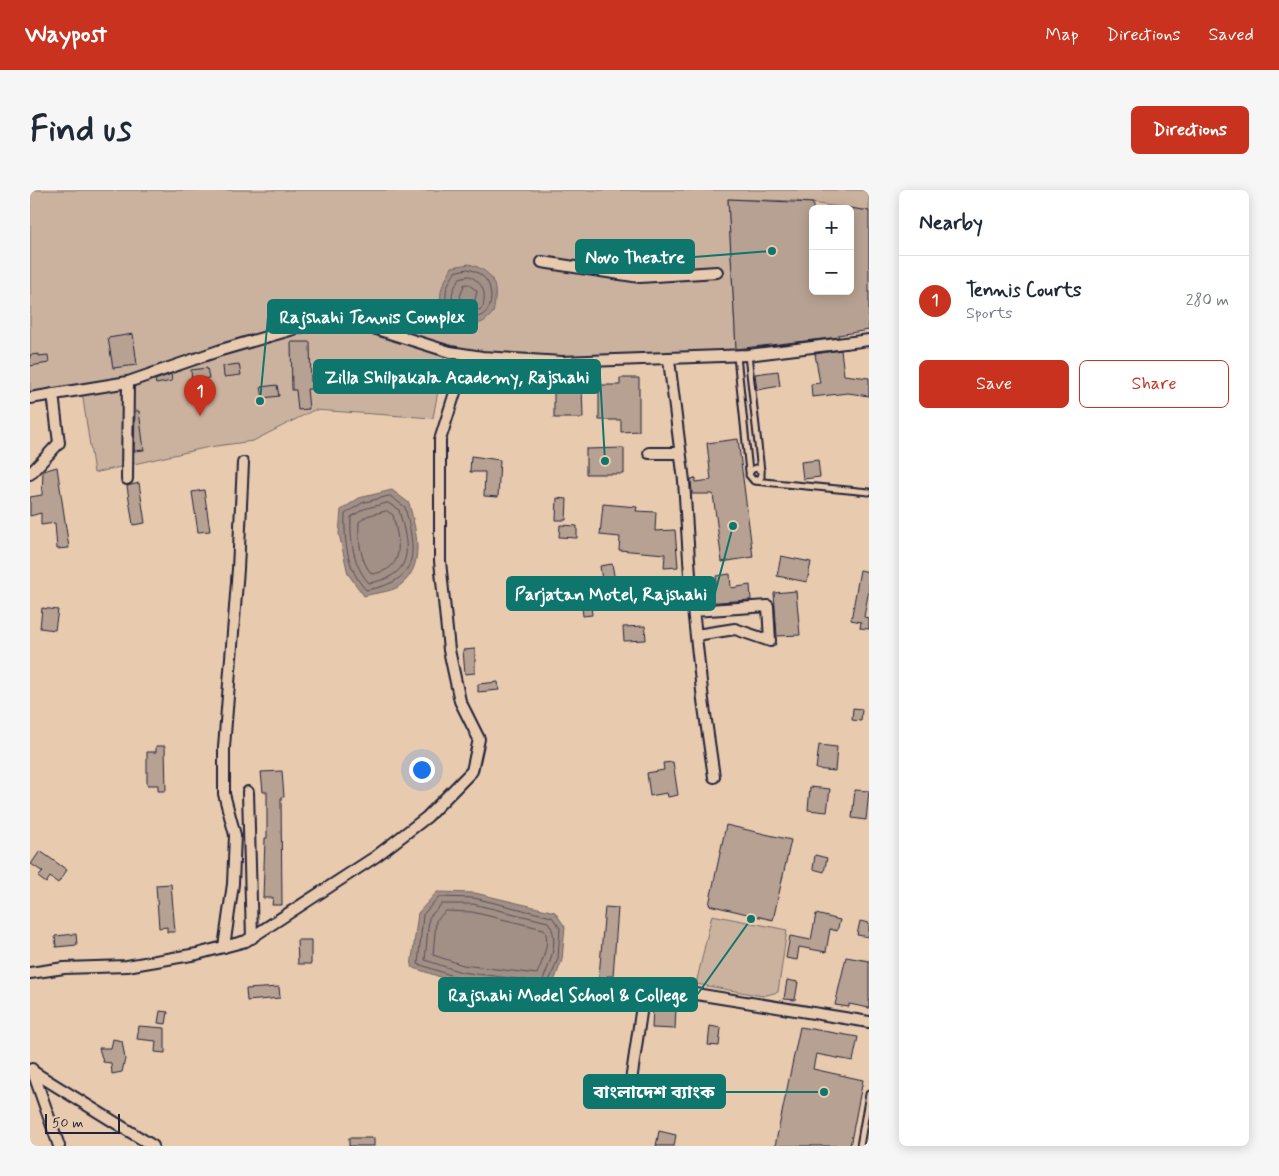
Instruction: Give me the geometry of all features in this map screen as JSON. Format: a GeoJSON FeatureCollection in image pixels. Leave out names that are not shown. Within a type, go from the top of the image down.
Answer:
{"type":"FeatureCollection","features":[{"type":"Feature","properties":{"kind":"street"},"geometry":{"type":"LineString","coordinates":[[542,262],[640,277],[717,272]]}},
{"type":"Feature","properties":{"kind":"street"},"geometry":{"type":"LineString","coordinates":[[30,398],[128,382],[221,350],[311,324],[345,322],[367,326],[450,352],[482,357],[562,362],[669,360],[737,356],[869,340]]}},
{"type":"Feature","properties":{"kind":"street"},"geometry":{"type":"LineString","coordinates":[[669,360],[680,453],[693,611],[714,777]]}},
{"type":"Feature","properties":{"kind":"street"},"geometry":{"type":"LineString","coordinates":[[30,973],[64,968],[127,966],[197,954],[252,938],[375,858],[427,817],[472,771],[479,739],[460,701],[450,650],[440,561],[440,440],[464,364]]}},
{"type":"Feature","properties":{"kind":"street"},"geometry":{"type":"LineString","coordinates":[[127,479],[128,382]]}},
{"type":"Feature","properties":{"kind":"street"},"geometry":{"type":"LineString","coordinates":[[30,474],[58,443],[54,394]]}},
{"type":"Feature","properties":{"kind":"street"},"geometry":{"type":"LineString","coordinates":[[650,453],[680,453]]}},
{"type":"Feature","properties":{"kind":"street"},"geometry":{"type":"LineString","coordinates":[[224,947],[233,884],[235,835],[224,794],[224,747],[238,569],[242,463]]}},
{"type":"Feature","properties":{"kind":"street"},"geometry":{"type":"LineString","coordinates":[[693,611],[768,606],[770,641],[735,629],[696,635]]}},
{"type":"Feature","properties":{"kind":"street"},"geometry":{"type":"LineString","coordinates":[[248,792],[252,938]]}},
{"type":"Feature","properties":{"kind":"street"},"geometry":{"type":"LineString","coordinates":[[612,984],[613,986],[644,992],[659,988],[869,1022]]}},
{"type":"Feature","properties":{"kind":"street"},"geometry":{"type":"LineString","coordinates":[[630,1088],[644,992]]}},
{"type":"Feature","properties":{"kind":"street"},"geometry":{"type":"LineString","coordinates":[[31,1068],[59,1146]]}},
{"type":"Feature","properties":{"kind":"street"},"geometry":{"type":"LineString","coordinates":[[31,1068],[153,1146]]}},
{"type":"Feature","properties":{"kind":"lane"},"geometry":{"type":"LineString","coordinates":[[748,355],[761,472],[761,477],[754,481]]}},
{"type":"Feature","properties":{"kind":"lane"},"geometry":{"type":"LineString","coordinates":[[737,356],[750,478],[754,481],[869,492]]}},
{"type":"Feature","properties":{"kind":"lane"},"geometry":{"type":"LineString","coordinates":[[749,472],[753,468],[761,472]]}},
{"type":"Feature","properties":{"kind":"lane"},"geometry":{"type":"LineString","coordinates":[[860,1146],[869,1094]]}},
{"type":"Feature","properties":{"kind":"shaded area"},"geometry":{"type":"Polygon","coordinates":[[[30,190],[869,190],[869,211],[854,209],[854,205],[728,199],[736,350],[646,356],[517,356],[471,353],[345,318],[126,378],[30,395],[30,190]]]}},
{"type":"Feature","properties":{"kind":"shaded area"},"geometry":{"type":"Polygon","coordinates":[[[344,324],[445,352],[433,418],[314,410],[253,441],[209,447],[94,473],[82,392],[311,327],[344,324]]]}},
{"type":"Feature","properties":{"kind":"shaded area"},"geometry":{"type":"Polygon","coordinates":[[[712,915],[787,930],[778,992],[763,996],[696,984],[712,915]]]}},
{"type":"Feature","properties":{"kind":"water"},"geometry":{"type":"Polygon","coordinates":[[[469,264],[485,272],[493,282],[495,289],[493,313],[484,321],[473,324],[459,321],[452,317],[443,306],[441,300],[443,286],[452,267],[469,264]]]}},
{"type":"Feature","properties":{"kind":"water"},"geometry":{"type":"Polygon","coordinates":[[[392,490],[409,503],[416,537],[416,559],[407,579],[398,587],[364,596],[348,574],[339,534],[341,510],[359,498],[392,490]]]}},
{"type":"Feature","properties":{"kind":"water"},"geometry":{"type":"Polygon","coordinates":[[[437,892],[475,893],[555,912],[565,927],[562,960],[549,995],[458,983],[411,967],[418,913],[437,892]]]}},
{"type":"Feature","properties":{"kind":"building"},"geometry":{"type":"Polygon","coordinates":[[[728,199],[813,203],[813,205],[809,205],[809,295],[854,295],[854,209],[869,211],[869,330],[838,335],[839,337],[736,349],[728,199]]]}},
{"type":"Feature","properties":{"kind":"building"},"geometry":{"type":"Polygon","coordinates":[[[133,334],[137,365],[113,368],[108,338],[133,334]]]}},
{"type":"Feature","properties":{"kind":"building"},"geometry":{"type":"Polygon","coordinates":[[[291,342],[310,342],[311,389],[307,389],[309,409],[298,410],[296,390],[292,390],[291,342]]]}},
{"type":"Feature","properties":{"kind":"building"},"geometry":{"type":"Polygon","coordinates":[[[841,350],[844,375],[869,378],[869,396],[848,393],[812,397],[811,384],[820,383],[815,354],[841,350]]]}},
{"type":"Feature","properties":{"kind":"building"},"geometry":{"type":"Polygon","coordinates":[[[39,354],[39,356],[48,355],[49,363],[30,366],[30,355],[39,354]]]}},
{"type":"Feature","properties":{"kind":"building"},"geometry":{"type":"Polygon","coordinates":[[[239,364],[241,375],[224,377],[223,366],[239,364]]]}},
{"type":"Feature","properties":{"kind":"building"},"geometry":{"type":"Polygon","coordinates":[[[207,368],[209,378],[192,381],[191,370],[207,368]]]}},
{"type":"Feature","properties":{"kind":"building"},"geometry":{"type":"Polygon","coordinates":[[[778,371],[780,386],[757,390],[755,374],[778,371]]]}},
{"type":"Feature","properties":{"kind":"building"},"geometry":{"type":"Polygon","coordinates":[[[171,374],[172,381],[156,384],[155,380],[171,374]]]}},
{"type":"Feature","properties":{"kind":"building"},"geometry":{"type":"Polygon","coordinates":[[[620,378],[639,378],[639,431],[621,432],[621,420],[599,420],[599,385],[620,385],[620,378]]]}},
{"type":"Feature","properties":{"kind":"building"},"geometry":{"type":"Polygon","coordinates":[[[277,385],[279,396],[263,398],[261,387],[277,385]]]}},
{"type":"Feature","properties":{"kind":"building"},"geometry":{"type":"Polygon","coordinates":[[[554,387],[582,387],[583,418],[554,418],[554,387]]]}},
{"type":"Feature","properties":{"kind":"building"},"geometry":{"type":"Polygon","coordinates":[[[135,411],[139,411],[144,450],[134,451],[135,411]]]}},
{"type":"Feature","properties":{"kind":"building"},"geometry":{"type":"Polygon","coordinates":[[[738,439],[753,557],[722,562],[713,494],[692,494],[691,479],[696,478],[696,482],[711,480],[707,443],[738,439]]]}},
{"type":"Feature","properties":{"kind":"building"},"geometry":{"type":"Polygon","coordinates":[[[624,448],[624,474],[586,474],[586,449],[624,448]]]}},
{"type":"Feature","properties":{"kind":"building"},"geometry":{"type":"Polygon","coordinates":[[[471,456],[500,460],[498,497],[484,496],[485,472],[470,472],[471,456]]]}},
{"type":"Feature","properties":{"kind":"building"},"geometry":{"type":"Polygon","coordinates":[[[818,460],[820,477],[803,479],[801,462],[818,460]]]}},
{"type":"Feature","properties":{"kind":"building"},"geometry":{"type":"Polygon","coordinates":[[[57,467],[69,548],[57,549],[55,523],[41,525],[41,513],[30,516],[30,497],[42,495],[43,471],[57,467]]]}},
{"type":"Feature","properties":{"kind":"building"},"geometry":{"type":"Polygon","coordinates":[[[139,483],[145,523],[133,525],[127,486],[139,483]]]}},
{"type":"Feature","properties":{"kind":"building"},"geometry":{"type":"Polygon","coordinates":[[[204,490],[210,531],[198,532],[192,492],[204,490]]]}},
{"type":"Feature","properties":{"kind":"building"},"geometry":{"type":"Polygon","coordinates":[[[557,498],[567,499],[566,520],[556,520],[557,498]]]}},
{"type":"Feature","properties":{"kind":"building"},"geometry":{"type":"Polygon","coordinates":[[[603,504],[637,507],[636,511],[656,512],[655,531],[675,530],[678,567],[664,568],[665,554],[619,550],[620,537],[600,535],[603,504]]]}},
{"type":"Feature","properties":{"kind":"building"},"geometry":{"type":"Polygon","coordinates":[[[560,525],[577,526],[577,538],[559,537],[560,525]]]}},
{"type":"Feature","properties":{"kind":"building"},"geometry":{"type":"Polygon","coordinates":[[[781,556],[811,562],[807,582],[777,576],[781,556]]]}},
{"type":"Feature","properties":{"kind":"building"},"geometry":{"type":"Polygon","coordinates":[[[612,564],[616,586],[603,588],[600,566],[612,564]]]}},
{"type":"Feature","properties":{"kind":"building"},"geometry":{"type":"Polygon","coordinates":[[[860,570],[869,572],[869,589],[864,617],[869,618],[869,629],[860,628],[861,622],[851,620],[860,570]]]}},
{"type":"Feature","properties":{"kind":"building"},"geometry":{"type":"Polygon","coordinates":[[[730,574],[731,588],[750,585],[751,600],[702,603],[700,585],[717,583],[716,576],[730,574]]]}},
{"type":"Feature","properties":{"kind":"building"},"geometry":{"type":"Polygon","coordinates":[[[796,591],[800,635],[777,636],[774,593],[796,591]]]}},
{"type":"Feature","properties":{"kind":"building"},"geometry":{"type":"Polygon","coordinates":[[[590,596],[592,615],[583,616],[581,597],[590,596]]]}},
{"type":"Feature","properties":{"kind":"building"},"geometry":{"type":"Polygon","coordinates":[[[42,608],[58,610],[55,630],[40,628],[42,608]]]}},
{"type":"Feature","properties":{"kind":"building"},"geometry":{"type":"Polygon","coordinates":[[[645,626],[646,640],[624,641],[623,627],[645,626]]]}},
{"type":"Feature","properties":{"kind":"building"},"geometry":{"type":"Polygon","coordinates":[[[475,649],[475,673],[465,674],[463,650],[475,649]]]}},
{"type":"Feature","properties":{"kind":"building"},"geometry":{"type":"Polygon","coordinates":[[[498,682],[499,690],[478,692],[478,684],[498,682]]]}},
{"type":"Feature","properties":{"kind":"building"},"geometry":{"type":"Polygon","coordinates":[[[853,708],[862,709],[861,721],[852,720],[853,708]]]}},
{"type":"Feature","properties":{"kind":"building"},"geometry":{"type":"Polygon","coordinates":[[[819,745],[837,747],[835,771],[816,769],[819,745]]]}},
{"type":"Feature","properties":{"kind":"building"},"geometry":{"type":"Polygon","coordinates":[[[156,746],[165,746],[166,791],[158,791],[158,785],[147,785],[147,752],[156,752],[156,746]]]}},
{"type":"Feature","properties":{"kind":"building"},"geometry":{"type":"Polygon","coordinates":[[[673,762],[678,795],[668,797],[667,793],[650,796],[647,773],[664,770],[663,763],[673,762]]]}},
{"type":"Feature","properties":{"kind":"building"},"geometry":{"type":"Polygon","coordinates":[[[282,771],[284,797],[281,798],[282,905],[272,905],[273,898],[263,898],[265,838],[267,838],[267,792],[263,792],[261,772],[282,771]]]}},
{"type":"Feature","properties":{"kind":"building"},"geometry":{"type":"Polygon","coordinates":[[[810,787],[830,789],[827,812],[808,810],[810,787]]]}},
{"type":"Feature","properties":{"kind":"building"},"geometry":{"type":"Polygon","coordinates":[[[855,790],[869,791],[866,820],[852,818],[855,790]]]}},
{"type":"Feature","properties":{"kind":"building"},"geometry":{"type":"Polygon","coordinates":[[[726,825],[791,840],[773,920],[709,905],[726,825]]]}},
{"type":"Feature","properties":{"kind":"building"},"geometry":{"type":"Polygon","coordinates":[[[40,851],[67,870],[58,883],[50,877],[46,883],[38,877],[43,872],[31,864],[40,851]]]}},
{"type":"Feature","properties":{"kind":"building"},"geometry":{"type":"Polygon","coordinates":[[[815,855],[827,858],[824,872],[813,869],[815,855]]]}},
{"type":"Feature","properties":{"kind":"building"},"geometry":{"type":"Polygon","coordinates":[[[171,884],[175,932],[167,932],[167,927],[159,928],[156,885],[171,884]]]}},
{"type":"Feature","properties":{"kind":"building"},"geometry":{"type":"Polygon","coordinates":[[[605,907],[618,908],[613,976],[607,976],[605,998],[597,999],[605,907]]]}},
{"type":"Feature","properties":{"kind":"building"},"geometry":{"type":"Polygon","coordinates":[[[816,914],[840,920],[837,931],[830,929],[826,952],[799,947],[797,960],[786,958],[790,936],[811,940],[816,914]]]}},
{"type":"Feature","properties":{"kind":"building"},"geometry":{"type":"Polygon","coordinates":[[[860,921],[869,923],[869,937],[857,935],[860,921]]]}},
{"type":"Feature","properties":{"kind":"building"},"geometry":{"type":"Polygon","coordinates":[[[76,934],[77,945],[56,947],[55,936],[76,934]]]}},
{"type":"Feature","properties":{"kind":"building"},"geometry":{"type":"Polygon","coordinates":[[[297,940],[311,940],[311,964],[298,964],[297,940]]]}},
{"type":"Feature","properties":{"kind":"building"},"geometry":{"type":"Polygon","coordinates":[[[846,957],[869,961],[869,1008],[849,1004],[849,1007],[835,1005],[846,957]]]}},
{"type":"Feature","properties":{"kind":"building"},"geometry":{"type":"Polygon","coordinates":[[[787,980],[798,982],[795,1000],[784,999],[787,980]]]}},
{"type":"Feature","properties":{"kind":"building"},"geometry":{"type":"Polygon","coordinates":[[[279,987],[280,998],[247,1001],[246,989],[279,987]]]}},
{"type":"Feature","properties":{"kind":"building"},"geometry":{"type":"Polygon","coordinates":[[[653,1007],[676,1008],[675,1029],[652,1028],[653,1007]]]}},
{"type":"Feature","properties":{"kind":"building"},"geometry":{"type":"Polygon","coordinates":[[[160,1011],[168,1012],[166,1024],[158,1023],[160,1011]]]}},
{"type":"Feature","properties":{"kind":"building"},"geometry":{"type":"Polygon","coordinates":[[[139,1026],[165,1028],[165,1053],[155,1052],[156,1041],[137,1039],[139,1026]]]}},
{"type":"Feature","properties":{"kind":"building"},"geometry":{"type":"Polygon","coordinates":[[[710,1026],[721,1028],[719,1046],[708,1045],[710,1026]]]}},
{"type":"Feature","properties":{"kind":"building"},"geometry":{"type":"Polygon","coordinates":[[[800,1027],[858,1037],[853,1061],[816,1054],[813,1069],[863,1080],[850,1146],[775,1146],[800,1027]]]}},
{"type":"Feature","properties":{"kind":"building"},"geometry":{"type":"Polygon","coordinates":[[[113,1039],[122,1041],[125,1059],[122,1072],[112,1074],[111,1063],[103,1062],[99,1048],[111,1048],[113,1039]]]}},
{"type":"Feature","properties":{"kind":"building"},"geometry":{"type":"Polygon","coordinates":[[[659,1131],[676,1135],[674,1146],[656,1146],[659,1131]]]}},
{"type":"Feature","properties":{"kind":"building"},"geometry":{"type":"Polygon","coordinates":[[[349,1138],[374,1138],[374,1146],[349,1146],[349,1138]]]}},
{"type":"Feature","properties":{"kind":"place","name":"Novo Theatre"},"geometry":{"type":"Point","coordinates":[772,251]}},
{"type":"Feature","properties":{"kind":"place","name":"Rajshahi Tennis Complex"},"geometry":{"type":"Point","coordinates":[260,401]}},
{"type":"Feature","properties":{"kind":"place","name":"Tennis Courts"},"geometry":{"type":"Point","coordinates":[200,416]}},
{"type":"Feature","properties":{"kind":"place","name":"Zilla Shilpakala Academy, Rajshahi"},"geometry":{"type":"Point","coordinates":[605,461]}},
{"type":"Feature","properties":{"kind":"place","name":"Parjatan Motel, Rajshahi"},"geometry":{"type":"Point","coordinates":[733,526]}},
{"type":"Feature","properties":{"kind":"place","name":"Rajshahi Model School & College"},"geometry":{"type":"Point","coordinates":[751,919]}},
{"type":"Feature","properties":{"kind":"place","name":"বাংলাদেশ ব্যাংক"},"geometry":{"type":"Point","coordinates":[824,1092]}}]}
